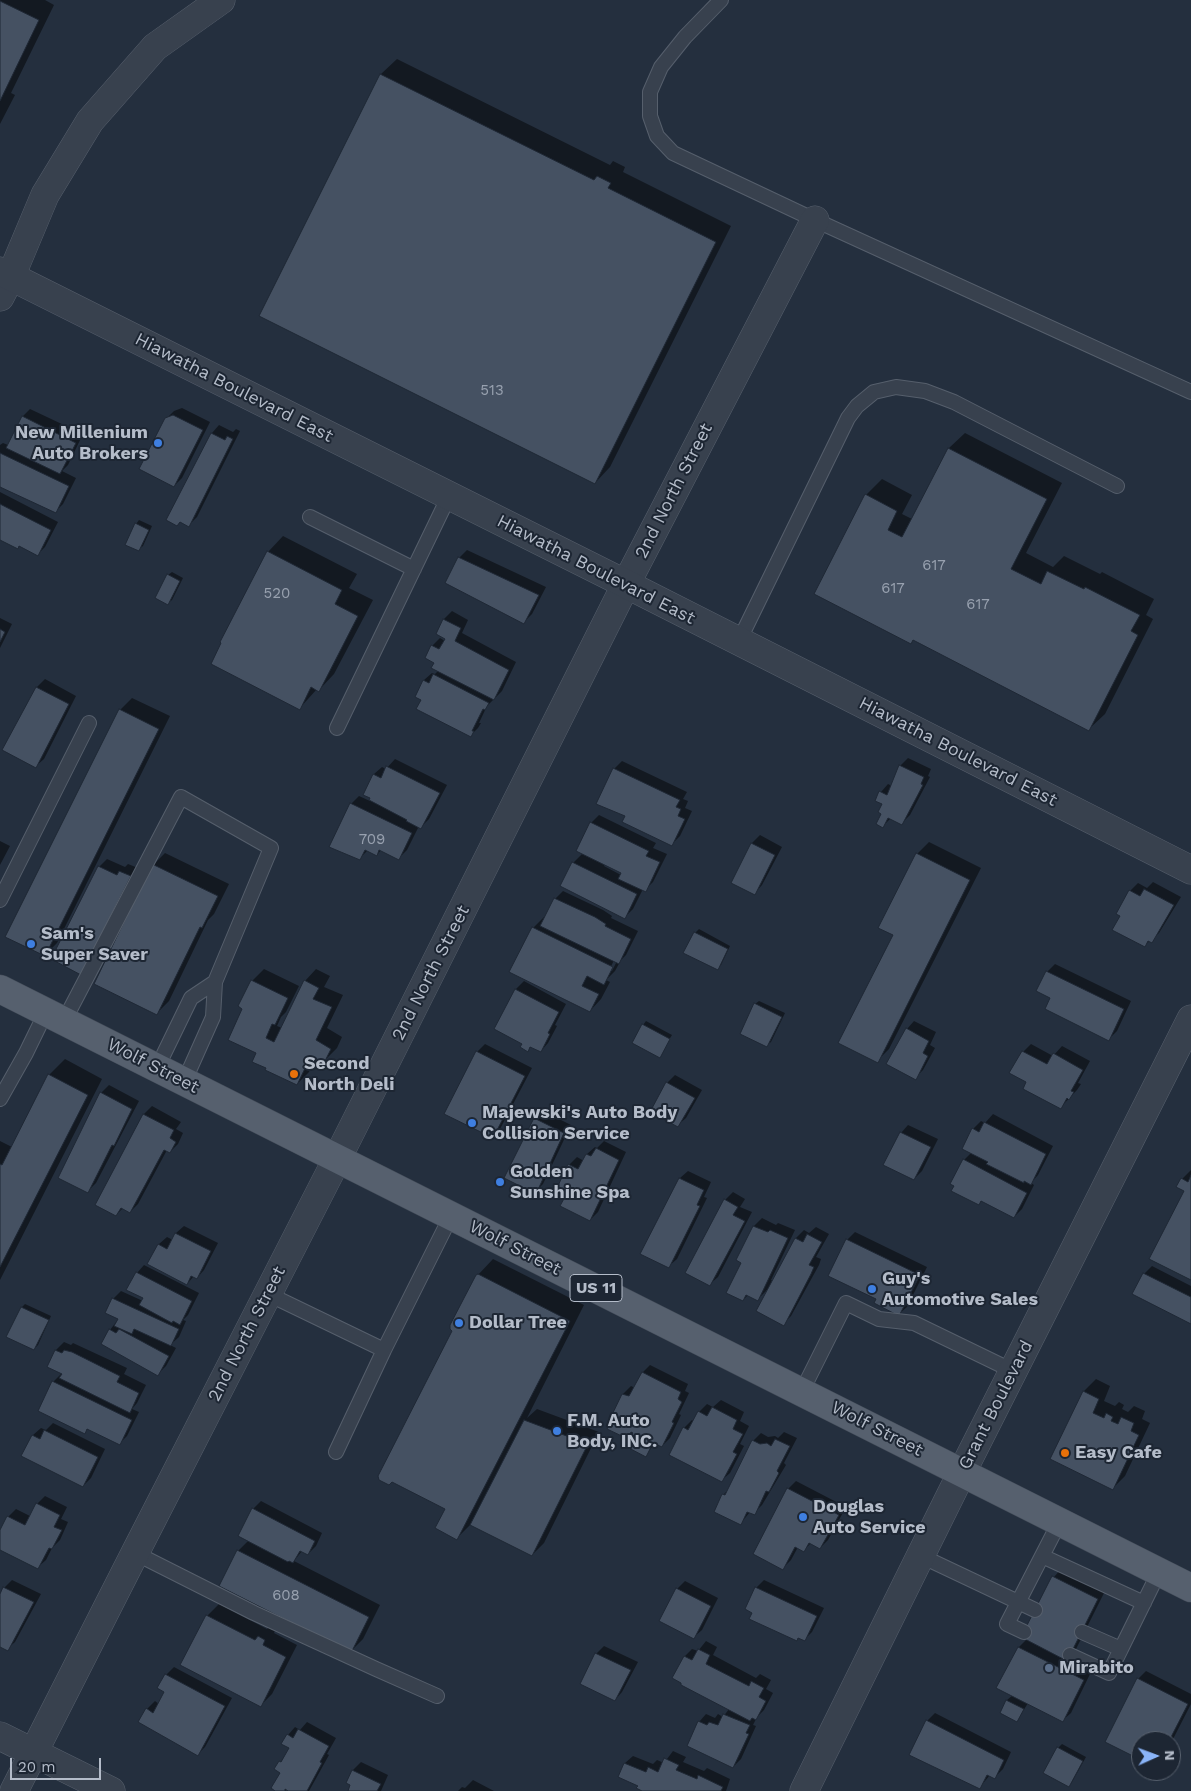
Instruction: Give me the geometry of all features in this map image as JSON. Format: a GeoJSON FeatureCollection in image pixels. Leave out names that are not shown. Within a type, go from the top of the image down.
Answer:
{"type":"FeatureCollection","features":[{"type":"Feature","properties":{"kind":"main road","name":"Wolf Street"},"geometry":{"type":"LineString","coordinates":[[0,989],[1191,1588]]}},
{"type":"Feature","properties":{"kind":"street"},"geometry":{"type":"LineString","coordinates":[[4,281],[45,195],[90,121],[155,47],[221,0]]}},
{"type":"Feature","properties":{"kind":"street","name":"2nd North Street"},"geometry":{"type":"LineString","coordinates":[[14,1791],[337,1159],[626,584],[815,220]]}},
{"type":"Feature","properties":{"kind":"street","name":"Hiawatha Boulevard East"},"geometry":{"type":"LineString","coordinates":[[4,281],[626,584],[1191,870]]}},
{"type":"Feature","properties":{"kind":"street","name":"Grant Boulevard"},"geometry":{"type":"LineString","coordinates":[[804,1791],[962,1472],[1191,1019]]}},
{"type":"Feature","properties":{"kind":"street"},"geometry":{"type":"LineString","coordinates":[[0,1736],[111,1791]]}},
{"type":"Feature","properties":{"kind":"lane"},"geometry":{"type":"LineString","coordinates":[[721,0],[685,37],[661,67],[650,92],[650,116],[657,136],[673,152],[815,220],[1191,392]]}},
{"type":"Feature","properties":{"kind":"lane"},"geometry":{"type":"LineString","coordinates":[[739,642],[848,418],[857,406],[874,392],[896,387],[924,391],[954,402],[1117,486]]}},
{"type":"Feature","properties":{"kind":"lane"},"geometry":{"type":"LineString","coordinates":[[338,728],[448,496]]}},
{"type":"Feature","properties":{"kind":"lane"},"geometry":{"type":"LineString","coordinates":[[310,517],[414,569]]}},
{"type":"Feature","properties":{"kind":"lane"},"geometry":{"type":"LineString","coordinates":[[0,900],[89,723]]}},
{"type":"Feature","properties":{"kind":"lane"},"geometry":{"type":"LineString","coordinates":[[0,1099],[26,1054],[55,1017],[181,797],[271,848],[216,982],[213,1017],[184,1082]]}},
{"type":"Feature","properties":{"kind":"lane"},"geometry":{"type":"LineString","coordinates":[[157,1068],[191,998],[216,982]]}},
{"type":"Feature","properties":{"kind":"lane"},"geometry":{"type":"LineString","coordinates":[[336,1452],[384,1350],[451,1216]]}},
{"type":"Feature","properties":{"kind":"lane"},"geometry":{"type":"LineString","coordinates":[[268,1294],[384,1350]]}},
{"type":"Feature","properties":{"kind":"lane"},"geometry":{"type":"LineString","coordinates":[[802,1391],[846,1302],[878,1319],[914,1322],[1013,1371]]}},
{"type":"Feature","properties":{"kind":"lane"},"geometry":{"type":"LineString","coordinates":[[1024,1632],[1007,1624],[1060,1521]]}},
{"type":"Feature","properties":{"kind":"lane"},"geometry":{"type":"LineString","coordinates":[[135,1553],[254,1613],[376,1670],[438,1696]]}},
{"type":"Feature","properties":{"kind":"lane"},"geometry":{"type":"LineString","coordinates":[[921,1556],[1035,1610]]}},
{"type":"Feature","properties":{"kind":"lane"},"geometry":{"type":"LineString","coordinates":[[1042,1556],[1144,1603]]}},
{"type":"Feature","properties":{"kind":"lane"},"geometry":{"type":"LineString","coordinates":[[1070,1655],[1109,1673],[1159,1572]]}},
{"type":"Feature","properties":{"kind":"lane"},"geometry":{"type":"LineString","coordinates":[[1082,1632],[1121,1649]]}},
{"type":"Feature","properties":{"kind":"building"},"geometry":{"type":"Polygon","coordinates":[[[0,1],[39,20],[0,101],[0,1]]]}},
{"type":"Feature","properties":{"kind":"building"},"geometry":{"type":"Polygon","coordinates":[[[380,74],[594,180],[597,176],[611,183],[608,188],[716,242],[595,484],[259,316],[380,74]]]}},
{"type":"Feature","properties":{"kind":"building"},"geometry":{"type":"Polygon","coordinates":[[[173,415],[203,430],[174,487],[139,469],[165,418],[173,415]]]}},
{"type":"Feature","properties":{"kind":"building"},"geometry":{"type":"Polygon","coordinates":[[[22,416],[76,443],[60,474],[6,448],[22,416]]]}},
{"type":"Feature","properties":{"kind":"building"},"geometry":{"type":"Polygon","coordinates":[[[211,433],[225,440],[227,436],[233,439],[189,527],[180,522],[177,526],[166,520],[211,433]]]}},
{"type":"Feature","properties":{"kind":"building"},"geometry":{"type":"Polygon","coordinates":[[[948,448],[1047,499],[1011,569],[1041,584],[1047,571],[1084,589],[1085,587],[1140,615],[1131,631],[1138,635],[1089,731],[913,640],[911,644],[814,594],[865,494],[897,511],[888,530],[902,537],[948,448]]]}},
{"type":"Feature","properties":{"kind":"building"},"geometry":{"type":"Polygon","coordinates":[[[0,453],[69,486],[56,513],[0,487],[0,453]]]}},
{"type":"Feature","properties":{"kind":"building"},"geometry":{"type":"Polygon","coordinates":[[[0,504],[51,530],[38,556],[19,546],[18,549],[0,540],[0,504]]]}},
{"type":"Feature","properties":{"kind":"building"},"geometry":{"type":"Polygon","coordinates":[[[135,523],[149,530],[139,551],[125,545],[135,523]]]}},
{"type":"Feature","properties":{"kind":"building"},"geometry":{"type":"Polygon","coordinates":[[[267,551],[342,590],[335,604],[358,616],[319,692],[311,687],[300,710],[211,664],[220,642],[267,551]]]}},
{"type":"Feature","properties":{"kind":"building"},"geometry":{"type":"Polygon","coordinates":[[[458,557],[539,595],[524,624],[445,583],[458,557]]]}},
{"type":"Feature","properties":{"kind":"building"},"geometry":{"type":"Polygon","coordinates":[[[167,574],[180,581],[168,605],[155,598],[167,574]]]}},
{"type":"Feature","properties":{"kind":"building"},"geometry":{"type":"Polygon","coordinates":[[[443,619],[461,628],[455,641],[509,670],[494,700],[431,668],[434,663],[425,658],[431,645],[439,649],[445,639],[436,634],[443,619]]]}},
{"type":"Feature","properties":{"kind":"building"},"geometry":{"type":"Polygon","coordinates":[[[0,629],[5,632],[0,642],[0,629]]]}},
{"type":"Feature","properties":{"kind":"building"},"geometry":{"type":"Polygon","coordinates":[[[433,674],[489,703],[485,710],[483,709],[471,737],[416,709],[421,700],[415,697],[423,680],[429,683],[433,674]]]}},
{"type":"Feature","properties":{"kind":"building"},"geometry":{"type":"Polygon","coordinates":[[[36,687],[69,704],[36,768],[2,750],[36,687]]]}},
{"type":"Feature","properties":{"kind":"building"},"geometry":{"type":"Polygon","coordinates":[[[119,709],[159,729],[45,956],[5,937],[119,709]]]}},
{"type":"Feature","properties":{"kind":"building"},"geometry":{"type":"Polygon","coordinates":[[[899,765],[924,777],[921,784],[923,785],[902,825],[888,818],[883,828],[876,824],[881,814],[878,812],[882,804],[875,801],[879,791],[887,795],[899,765]]]}},
{"type":"Feature","properties":{"kind":"building"},"geometry":{"type":"Polygon","coordinates":[[[386,766],[440,793],[421,829],[363,795],[373,774],[381,778],[386,766]]]}},
{"type":"Feature","properties":{"kind":"building"},"geometry":{"type":"Polygon","coordinates":[[[613,768],[680,800],[676,807],[681,809],[678,816],[685,819],[672,846],[622,822],[625,816],[596,804],[613,768]]]}},
{"type":"Feature","properties":{"kind":"building"},"geometry":{"type":"Polygon","coordinates":[[[350,803],[412,833],[399,860],[379,850],[377,856],[365,850],[360,860],[329,847],[350,803]]]}},
{"type":"Feature","properties":{"kind":"building"},"geometry":{"type":"Polygon","coordinates":[[[590,822],[649,851],[646,856],[660,862],[646,892],[618,879],[621,873],[576,851],[590,822]]]}},
{"type":"Feature","properties":{"kind":"building"},"geometry":{"type":"Polygon","coordinates":[[[751,843],[775,855],[755,895],[731,883],[751,843]]]}},
{"type":"Feature","properties":{"kind":"building"},"geometry":{"type":"Polygon","coordinates":[[[916,853],[970,880],[878,1063],[838,1043],[893,935],[878,928],[916,853]]]}},
{"type":"Feature","properties":{"kind":"building"},"geometry":{"type":"Polygon","coordinates":[[[572,862],[637,894],[625,919],[560,886],[572,862]]]}},
{"type":"Feature","properties":{"kind":"building"},"geometry":{"type":"Polygon","coordinates":[[[152,864],[218,896],[202,928],[200,927],[157,1015],[94,984],[152,864]]]}},
{"type":"Feature","properties":{"kind":"building"},"geometry":{"type":"Polygon","coordinates":[[[98,866],[117,875],[119,871],[131,876],[81,975],[51,959],[98,866]]]}},
{"type":"Feature","properties":{"kind":"building"},"geometry":{"type":"Polygon","coordinates":[[[1144,889],[1174,905],[1152,943],[1148,941],[1145,947],[1112,930],[1120,916],[1116,914],[1129,890],[1140,896],[1144,889]]]}},
{"type":"Feature","properties":{"kind":"building"},"geometry":{"type":"Polygon","coordinates":[[[554,898],[595,917],[606,924],[605,926],[631,939],[619,964],[540,926],[554,898]]]}},
{"type":"Feature","properties":{"kind":"building"},"geometry":{"type":"Polygon","coordinates":[[[532,927],[613,967],[604,985],[587,976],[582,986],[599,994],[590,1012],[509,972],[532,927]]]}},
{"type":"Feature","properties":{"kind":"building"},"geometry":{"type":"Polygon","coordinates":[[[694,932],[728,949],[718,970],[683,953],[694,932]]]}},
{"type":"Feature","properties":{"kind":"building"},"geometry":{"type":"Polygon","coordinates":[[[1046,971],[1124,1009],[1109,1041],[1045,1009],[1050,998],[1036,991],[1046,971]]]}},
{"type":"Feature","properties":{"kind":"building"},"geometry":{"type":"Polygon","coordinates":[[[251,980],[288,998],[275,1025],[272,1024],[266,1038],[274,1042],[304,980],[319,988],[313,999],[332,1007],[316,1040],[331,1049],[325,1061],[321,1060],[320,1062],[310,1058],[297,1085],[252,1062],[256,1053],[228,1040],[242,1009],[238,1006],[251,980]]]}},
{"type":"Feature","properties":{"kind":"building"},"geometry":{"type":"Polygon","coordinates":[[[515,989],[559,1012],[541,1052],[530,1047],[528,1052],[520,1047],[522,1044],[494,1029],[515,989]]]}},
{"type":"Feature","properties":{"kind":"building"},"geometry":{"type":"Polygon","coordinates":[[[754,1003],[782,1017],[767,1047],[740,1034],[754,1003]]]}},
{"type":"Feature","properties":{"kind":"building"},"geometry":{"type":"Polygon","coordinates":[[[642,1024],[670,1039],[660,1058],[632,1043],[642,1024]]]}},
{"type":"Feature","properties":{"kind":"building"},"geometry":{"type":"Polygon","coordinates":[[[906,1028],[929,1041],[923,1053],[928,1056],[916,1080],[886,1064],[906,1028]]]}},
{"type":"Feature","properties":{"kind":"building"},"geometry":{"type":"Polygon","coordinates":[[[476,1051],[525,1076],[493,1138],[444,1114],[476,1051]]]}},
{"type":"Feature","properties":{"kind":"building"},"geometry":{"type":"Polygon","coordinates":[[[1022,1051],[1047,1064],[1053,1053],[1083,1070],[1071,1091],[1074,1092],[1069,1100],[1067,1098],[1061,1109],[1023,1089],[1026,1082],[1009,1073],[1022,1051]]]}},
{"type":"Feature","properties":{"kind":"building"},"geometry":{"type":"Polygon","coordinates":[[[48,1074],[88,1095],[0,1267],[0,1164],[2,1165],[48,1074]]]}},
{"type":"Feature","properties":{"kind":"building"},"geometry":{"type":"Polygon","coordinates":[[[666,1082],[695,1098],[678,1127],[650,1112],[666,1082]]]}},
{"type":"Feature","properties":{"kind":"building"},"geometry":{"type":"Polygon","coordinates":[[[100,1092],[132,1109],[88,1193],[58,1178],[100,1092]]]}},
{"type":"Feature","properties":{"kind":"building"},"geometry":{"type":"Polygon","coordinates":[[[143,1114],[174,1130],[170,1138],[176,1142],[170,1153],[164,1150],[130,1213],[121,1208],[116,1216],[95,1205],[143,1114]]]}},
{"type":"Feature","properties":{"kind":"building"},"geometry":{"type":"Polygon","coordinates":[[[534,1118],[564,1133],[536,1194],[504,1178],[534,1118]]]}},
{"type":"Feature","properties":{"kind":"building"},"geometry":{"type":"Polygon","coordinates":[[[984,1122],[1046,1154],[1031,1185],[986,1164],[988,1162],[962,1149],[972,1128],[979,1132],[984,1122]]]}},
{"type":"Feature","properties":{"kind":"building"},"geometry":{"type":"Polygon","coordinates":[[[900,1132],[931,1147],[914,1180],[883,1165],[900,1132]]]}},
{"type":"Feature","properties":{"kind":"building"},"geometry":{"type":"Polygon","coordinates":[[[596,1148],[619,1160],[590,1221],[560,1206],[567,1193],[557,1188],[568,1164],[578,1169],[586,1154],[591,1156],[596,1148]]]}},
{"type":"Feature","properties":{"kind":"building"},"geometry":{"type":"Polygon","coordinates":[[[963,1159],[1027,1193],[1014,1218],[981,1201],[979,1205],[951,1191],[954,1186],[950,1184],[963,1159]]]}},
{"type":"Feature","properties":{"kind":"building"},"geometry":{"type":"Polygon","coordinates":[[[1191,1175],[1191,1280],[1149,1259],[1184,1191],[1176,1187],[1181,1178],[1188,1182],[1191,1175]]]}},
{"type":"Feature","properties":{"kind":"building"},"geometry":{"type":"Polygon","coordinates":[[[679,1178],[704,1190],[697,1205],[700,1206],[669,1268],[640,1254],[679,1178]]]}},
{"type":"Feature","properties":{"kind":"building"},"geometry":{"type":"Polygon","coordinates":[[[724,1199],[738,1207],[733,1215],[745,1221],[710,1286],[685,1273],[724,1199]]]}},
{"type":"Feature","properties":{"kind":"building"},"geometry":{"type":"Polygon","coordinates":[[[753,1226],[768,1232],[770,1230],[788,1238],[758,1301],[746,1295],[743,1301],[726,1293],[741,1263],[736,1260],[753,1226]]]}},
{"type":"Feature","properties":{"kind":"building"},"geometry":{"type":"Polygon","coordinates":[[[175,1233],[211,1251],[197,1279],[191,1276],[187,1285],[147,1264],[158,1244],[167,1249],[175,1233]]]}},
{"type":"Feature","properties":{"kind":"building"},"geometry":{"type":"Polygon","coordinates":[[[807,1234],[822,1242],[809,1265],[814,1267],[811,1274],[784,1326],[756,1311],[795,1238],[803,1242],[807,1234]]]}},
{"type":"Feature","properties":{"kind":"building"},"geometry":{"type":"Polygon","coordinates":[[[846,1239],[920,1275],[899,1316],[874,1303],[876,1299],[828,1276],[846,1239]]]}},
{"type":"Feature","properties":{"kind":"building"},"geometry":{"type":"Polygon","coordinates":[[[136,1272],[192,1301],[180,1325],[173,1321],[172,1323],[139,1305],[143,1298],[126,1290],[136,1272]]]}},
{"type":"Feature","properties":{"kind":"building"},"geometry":{"type":"Polygon","coordinates":[[[1143,1273],[1191,1297],[1191,1324],[1132,1294],[1143,1273]]]}},
{"type":"Feature","properties":{"kind":"building"},"geometry":{"type":"Polygon","coordinates":[[[478,1274],[570,1321],[457,1540],[435,1528],[445,1509],[392,1482],[389,1485],[379,1480],[378,1476],[452,1331],[450,1325],[478,1274]]]}},
{"type":"Feature","properties":{"kind":"building"},"geometry":{"type":"Polygon","coordinates":[[[112,1298],[179,1329],[171,1346],[134,1329],[132,1334],[114,1326],[118,1319],[105,1313],[112,1298]]]}},
{"type":"Feature","properties":{"kind":"building"},"geometry":{"type":"Polygon","coordinates":[[[21,1307],[49,1320],[34,1350],[6,1337],[21,1307]]]}},
{"type":"Feature","properties":{"kind":"building"},"geometry":{"type":"Polygon","coordinates":[[[109,1329],[116,1333],[119,1329],[169,1356],[158,1376],[101,1344],[109,1329]]]}},
{"type":"Feature","properties":{"kind":"building"},"geometry":{"type":"Polygon","coordinates":[[[55,1350],[62,1353],[64,1350],[72,1352],[120,1376],[117,1382],[139,1393],[130,1413],[59,1378],[62,1374],[47,1367],[55,1350]]]}},
{"type":"Feature","properties":{"kind":"building"},"geometry":{"type":"Polygon","coordinates":[[[642,1372],[681,1392],[678,1399],[682,1402],[662,1447],[653,1443],[646,1457],[625,1446],[633,1433],[631,1432],[628,1439],[607,1429],[622,1394],[629,1396],[642,1372]]]}},
{"type":"Feature","properties":{"kind":"building"},"geometry":{"type":"Polygon","coordinates":[[[52,1381],[132,1420],[120,1445],[87,1429],[85,1434],[38,1411],[52,1381]]]}},
{"type":"Feature","properties":{"kind":"building"},"geometry":{"type":"Polygon","coordinates":[[[1083,1391],[1099,1399],[1093,1413],[1104,1418],[1106,1413],[1113,1417],[1111,1421],[1118,1424],[1121,1417],[1134,1423],[1131,1431],[1139,1435],[1113,1490],[1050,1459],[1083,1391]]]}},
{"type":"Feature","properties":{"kind":"building"},"geometry":{"type":"Polygon","coordinates":[[[712,1407],[737,1420],[733,1429],[743,1434],[733,1452],[737,1454],[722,1482],[669,1455],[683,1427],[688,1430],[698,1411],[707,1416],[712,1407]]]}},
{"type":"Feature","properties":{"kind":"building"},"geometry":{"type":"Polygon","coordinates":[[[524,1420],[588,1444],[532,1556],[470,1525],[524,1420]]]}},
{"type":"Feature","properties":{"kind":"building"},"geometry":{"type":"Polygon","coordinates":[[[44,1430],[98,1457],[83,1487],[21,1456],[32,1435],[40,1439],[44,1430]]]}},
{"type":"Feature","properties":{"kind":"building"},"geometry":{"type":"Polygon","coordinates":[[[775,1439],[790,1446],[777,1471],[779,1473],[769,1492],[766,1491],[755,1515],[747,1512],[741,1525],[714,1512],[722,1494],[725,1495],[752,1440],[760,1444],[767,1443],[771,1446],[775,1439]]]}},
{"type":"Feature","properties":{"kind":"building"},"geometry":{"type":"Polygon","coordinates":[[[787,1488],[839,1515],[820,1549],[809,1543],[804,1552],[795,1547],[783,1570],[753,1554],[787,1488]]]}},
{"type":"Feature","properties":{"kind":"building"},"geometry":{"type":"Polygon","coordinates":[[[36,1503],[60,1515],[54,1527],[62,1530],[52,1549],[49,1548],[38,1569],[0,1550],[0,1530],[7,1516],[25,1525],[36,1503]]]}},
{"type":"Feature","properties":{"kind":"building"},"geometry":{"type":"Polygon","coordinates":[[[252,1508],[315,1541],[308,1555],[300,1551],[293,1563],[288,1562],[238,1536],[252,1508]]]}},
{"type":"Feature","properties":{"kind":"building"},"geometry":{"type":"Polygon","coordinates":[[[237,1550],[369,1617],[351,1653],[219,1586],[237,1550]]]}},
{"type":"Feature","properties":{"kind":"building"},"geometry":{"type":"Polygon","coordinates":[[[1052,1576],[1098,1599],[1067,1661],[1021,1637],[1052,1576]]]}},
{"type":"Feature","properties":{"kind":"building"},"geometry":{"type":"Polygon","coordinates":[[[3,1587],[34,1602],[8,1651],[0,1647],[0,1594],[3,1587]]]}},
{"type":"Feature","properties":{"kind":"building"},"geometry":{"type":"Polygon","coordinates":[[[755,1587],[817,1616],[805,1641],[798,1638],[797,1641],[749,1619],[752,1613],[745,1609],[755,1587]]]}},
{"type":"Feature","properties":{"kind":"building"},"geometry":{"type":"Polygon","coordinates":[[[676,1588],[711,1606],[694,1639],[659,1621],[676,1588]]]}},
{"type":"Feature","properties":{"kind":"building"},"geometry":{"type":"Polygon","coordinates":[[[206,1615],[255,1640],[258,1636],[265,1640],[263,1645],[286,1657],[261,1707],[180,1665],[206,1615]]]}},
{"type":"Feature","properties":{"kind":"building"},"geometry":{"type":"Polygon","coordinates":[[[1018,1647],[1084,1680],[1063,1722],[996,1688],[1018,1647]]]}},
{"type":"Feature","properties":{"kind":"building"},"geometry":{"type":"Polygon","coordinates":[[[698,1649],[710,1655],[706,1664],[749,1686],[751,1681],[764,1688],[759,1697],[766,1701],[756,1720],[752,1718],[750,1721],[681,1685],[681,1683],[672,1678],[684,1656],[692,1660],[698,1649]]]}},
{"type":"Feature","properties":{"kind":"building"},"geometry":{"type":"Polygon","coordinates":[[[595,1653],[631,1670],[615,1701],[580,1684],[595,1653]]]}},
{"type":"Feature","properties":{"kind":"building"},"geometry":{"type":"Polygon","coordinates":[[[165,1674],[225,1706],[198,1756],[138,1722],[146,1708],[153,1713],[164,1692],[157,1688],[165,1674]]]}},
{"type":"Feature","properties":{"kind":"building"},"geometry":{"type":"Polygon","coordinates":[[[1137,1678],[1188,1704],[1174,1731],[1131,1731],[1131,1755],[1105,1742],[1137,1678]]]}},
{"type":"Feature","properties":{"kind":"building"},"geometry":{"type":"Polygon","coordinates":[[[1006,1700],[1024,1709],[1017,1722],[1000,1713],[1006,1700]]]}},
{"type":"Feature","properties":{"kind":"building"},"geometry":{"type":"Polygon","coordinates":[[[723,1714],[750,1725],[746,1733],[749,1734],[733,1768],[687,1746],[698,1721],[707,1725],[709,1722],[718,1725],[723,1714]]]}},
{"type":"Feature","properties":{"kind":"building"},"geometry":{"type":"Polygon","coordinates":[[[926,1720],[1004,1760],[995,1779],[987,1775],[980,1789],[909,1755],[926,1720]]]}},
{"type":"Feature","properties":{"kind":"building"},"geometry":{"type":"Polygon","coordinates":[[[298,1729],[329,1746],[307,1791],[288,1791],[285,1789],[285,1791],[275,1791],[271,1788],[280,1773],[274,1769],[279,1761],[281,1762],[289,1748],[281,1744],[287,1734],[293,1738],[298,1729]]]}},
{"type":"Feature","properties":{"kind":"building"},"geometry":{"type":"Polygon","coordinates":[[[1057,1747],[1083,1761],[1069,1787],[1043,1773],[1057,1747]]]}},
{"type":"Feature","properties":{"kind":"building"},"geometry":{"type":"Polygon","coordinates":[[[664,1758],[679,1765],[676,1770],[697,1779],[698,1775],[723,1787],[721,1791],[642,1791],[636,1788],[638,1786],[618,1777],[624,1763],[646,1772],[648,1767],[658,1772],[664,1758]]]}},
{"type":"Feature","properties":{"kind":"building"},"geometry":{"type":"Polygon","coordinates":[[[352,1770],[381,1784],[377,1791],[348,1791],[350,1785],[346,1783],[352,1770]]]}},
{"type":"Feature","properties":{"kind":"place","name":"New Millenium Auto Brokers"},"geometry":{"type":"Point","coordinates":[158,443]}},
{"type":"Feature","properties":{"kind":"place","name":"Sam's Super Saver"},"geometry":{"type":"Point","coordinates":[31,944]}},
{"type":"Feature","properties":{"kind":"place","name":"Second North Deli"},"geometry":{"type":"Point","coordinates":[294,1074]}},
{"type":"Feature","properties":{"kind":"place","name":"Majewski's Auto Body Collision Service"},"geometry":{"type":"Point","coordinates":[472,1123]}},
{"type":"Feature","properties":{"kind":"place","name":"Golden Sunshine Spa"},"geometry":{"type":"Point","coordinates":[500,1182]}},
{"type":"Feature","properties":{"kind":"place","name":"Guy's Automotive Sales"},"geometry":{"type":"Point","coordinates":[872,1289]}},
{"type":"Feature","properties":{"kind":"place","name":"Dollar Tree"},"geometry":{"type":"Point","coordinates":[459,1323]}},
{"type":"Feature","properties":{"kind":"place","name":"F.M. Auto Body, INC."},"geometry":{"type":"Point","coordinates":[557,1431]}},
{"type":"Feature","properties":{"kind":"place","name":"Easy Cafe"},"geometry":{"type":"Point","coordinates":[1065,1453]}},
{"type":"Feature","properties":{"kind":"place","name":"Douglas Auto Service"},"geometry":{"type":"Point","coordinates":[803,1517]}},
{"type":"Feature","properties":{"kind":"place","name":"Mirabito"},"geometry":{"type":"Point","coordinates":[1049,1668]}}]}
